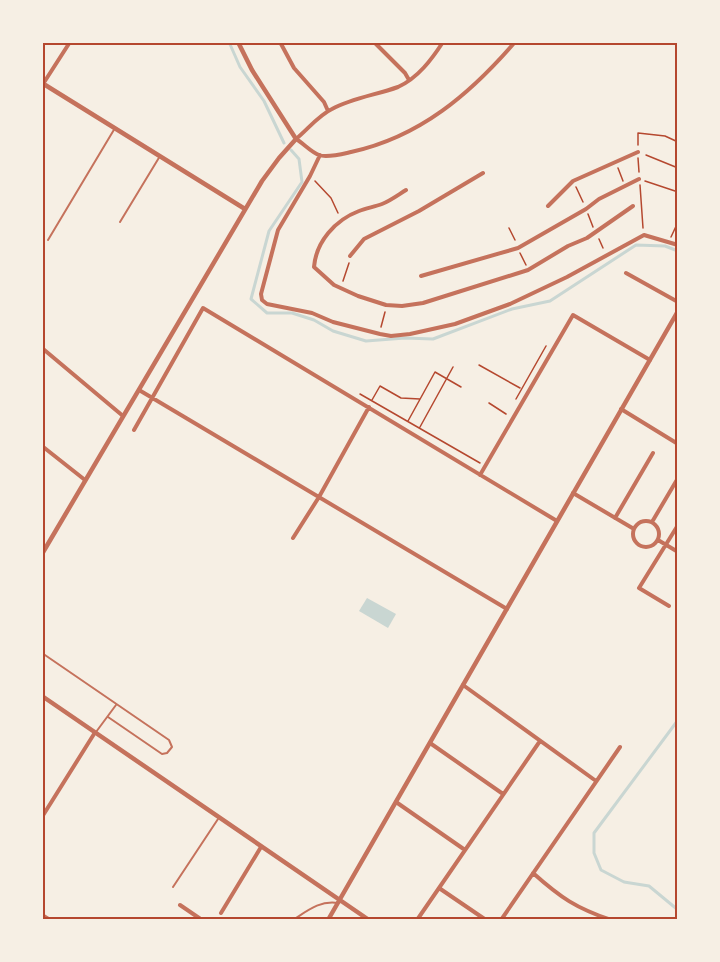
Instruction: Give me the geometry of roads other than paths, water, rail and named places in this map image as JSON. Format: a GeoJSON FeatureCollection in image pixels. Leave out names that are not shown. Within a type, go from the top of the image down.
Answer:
{"type":"FeatureCollection","features":[{"type":"Feature","properties":{"kind":"street"},"geometry":{"type":"LineString","coordinates":[[70,42],[43,84],[245,209]]}},
{"type":"Feature","properties":{"kind":"street"},"geometry":{"type":"LineString","coordinates":[[238,42],[252,70],[296,139],[320,155],[342,154],[364,149],[429,121],[475,86],[515,42]]}},
{"type":"Feature","properties":{"kind":"street"},"geometry":{"type":"LineString","coordinates":[[280,42],[294,68],[324,102],[328,111]]}},
{"type":"Feature","properties":{"kind":"street"},"geometry":{"type":"LineString","coordinates":[[374,42],[405,73],[409,80]]}},
{"type":"Feature","properties":{"kind":"street"},"geometry":{"type":"LineString","coordinates":[[42,554],[245,209],[279,158],[296,139],[328,111],[339,105],[399,86],[409,80],[429,62],[443,42]]}},
{"type":"Feature","properties":{"kind":"street"},"geometry":{"type":"LineString","coordinates":[[548,206],[573,181],[638,152]]}},
{"type":"Feature","properties":{"kind":"street"},"geometry":{"type":"LineString","coordinates":[[320,155],[278,230],[261,294],[262,300],[267,304],[312,313],[333,322],[380,334],[391,336],[410,334],[455,324],[510,304],[644,235],[678,245]]}},
{"type":"Feature","properties":{"kind":"street"},"geometry":{"type":"LineString","coordinates":[[350,256],[364,239],[419,211],[483,173]]}},
{"type":"Feature","properties":{"kind":"street"},"geometry":{"type":"LineString","coordinates":[[421,276],[518,248],[586,209],[599,199],[639,179]]}},
{"type":"Feature","properties":{"kind":"street"},"geometry":{"type":"LineString","coordinates":[[406,190],[384,204],[357,212],[341,220],[322,240],[314,267],[340,288],[386,305],[402,306],[423,303],[528,270],[596,232],[633,206]]}},
{"type":"Feature","properties":{"kind":"street"},"geometry":{"type":"LineString","coordinates":[[626,273],[678,303]]}},
{"type":"Feature","properties":{"kind":"street"},"geometry":{"type":"LineString","coordinates":[[134,430],[203,308],[557,521]]}},
{"type":"Feature","properties":{"kind":"street"},"geometry":{"type":"LineString","coordinates":[[328,920],[678,311]]}},
{"type":"Feature","properties":{"kind":"street"},"geometry":{"type":"LineString","coordinates":[[480,475],[573,315],[650,360]]}},
{"type":"Feature","properties":{"kind":"street"},"geometry":{"type":"LineString","coordinates":[[42,348],[123,416]]}},
{"type":"Feature","properties":{"kind":"street"},"geometry":{"type":"LineString","coordinates":[[138,389],[507,609]]}},
{"type":"Feature","properties":{"kind":"street"},"geometry":{"type":"LineString","coordinates":[[293,538],[369,407]]}},
{"type":"Feature","properties":{"kind":"street"},"geometry":{"type":"LineString","coordinates":[[621,410],[678,444]]}},
{"type":"Feature","properties":{"kind":"street"},"geometry":{"type":"LineString","coordinates":[[42,446],[85,480]]}},
{"type":"Feature","properties":{"kind":"street"},"geometry":{"type":"LineString","coordinates":[[615,518],[653,453]]}},
{"type":"Feature","properties":{"kind":"street"},"geometry":{"type":"LineString","coordinates":[[652,522],[678,478]]}},
{"type":"Feature","properties":{"kind":"street"},"geometry":{"type":"LineString","coordinates":[[573,493],[634,529]]}},
{"type":"Feature","properties":{"kind":"street"},"geometry":{"type":"LineString","coordinates":[[652,522],[659,531],[658,540],[651,545],[643,546],[634,537],[634,529],[640,523],[652,522]]}},
{"type":"Feature","properties":{"kind":"street"},"geometry":{"type":"LineString","coordinates":[[669,606],[639,588],[678,525]]}},
{"type":"Feature","properties":{"kind":"street"},"geometry":{"type":"LineString","coordinates":[[658,540],[678,552]]}},
{"type":"Feature","properties":{"kind":"street"},"geometry":{"type":"LineString","coordinates":[[463,685],[597,781]]}},
{"type":"Feature","properties":{"kind":"street"},"geometry":{"type":"LineString","coordinates":[[42,696],[218,819],[369,920]]}},
{"type":"Feature","properties":{"kind":"street"},"geometry":{"type":"LineString","coordinates":[[42,818],[94,734]]}},
{"type":"Feature","properties":{"kind":"street"},"geometry":{"type":"LineString","coordinates":[[417,920],[540,741]]}},
{"type":"Feature","properties":{"kind":"street"},"geometry":{"type":"LineString","coordinates":[[430,743],[503,795]]}},
{"type":"Feature","properties":{"kind":"street"},"geometry":{"type":"LineString","coordinates":[[501,920],[620,747]]}},
{"type":"Feature","properties":{"kind":"street"},"geometry":{"type":"LineString","coordinates":[[396,802],[465,850]]}},
{"type":"Feature","properties":{"kind":"street"},"geometry":{"type":"LineString","coordinates":[[220,913],[261,847]]}},
{"type":"Feature","properties":{"kind":"street"},"geometry":{"type":"LineString","coordinates":[[533,873],[571,904],[611,920]]}},
{"type":"Feature","properties":{"kind":"street"},"geometry":{"type":"LineString","coordinates":[[439,888],[486,920]]}},
{"type":"Feature","properties":{"kind":"street"},"geometry":{"type":"LineString","coordinates":[[180,905],[202,920]]}},
{"type":"Feature","properties":{"kind":"street"},"geometry":{"type":"LineString","coordinates":[[42,915],[50,920]]}},
{"type":"Feature","properties":{"kind":"lane"},"geometry":{"type":"LineString","coordinates":[[48,240],[115,128]]}},
{"type":"Feature","properties":{"kind":"lane"},"geometry":{"type":"LineString","coordinates":[[120,222],[160,156]]}},
{"type":"Feature","properties":{"kind":"lane"},"geometry":{"type":"LineString","coordinates":[[42,653],[169,740],[173,745],[171,750],[165,754],[158,752],[108,717]]}},
{"type":"Feature","properties":{"kind":"lane"},"geometry":{"type":"LineString","coordinates":[[94,734],[116,705]]}},
{"type":"Feature","properties":{"kind":"lane"},"geometry":{"type":"LineString","coordinates":[[173,887],[218,819]]}},
{"type":"Feature","properties":{"kind":"lane"},"geometry":{"type":"LineString","coordinates":[[293,920],[313,907],[339,901]]}},
{"type":"Feature","properties":{"kind":"waterway"},"geometry":{"type":"LineString","coordinates":[[229,42],[240,67],[264,101],[284,143]]}},
{"type":"Feature","properties":{"kind":"waterway"},"geometry":{"type":"LineString","coordinates":[[291,150],[299,159],[302,182],[269,231],[251,299],[267,313],[292,313],[314,320],[333,331],[366,341],[405,338],[433,339],[512,309],[550,301],[636,245],[665,246],[678,251]]}},
{"type":"Feature","properties":{"kind":"waterway"},"geometry":{"type":"LineString","coordinates":[[678,720],[594,833],[594,853],[601,870],[624,882],[649,886],[678,910]]}}]}
